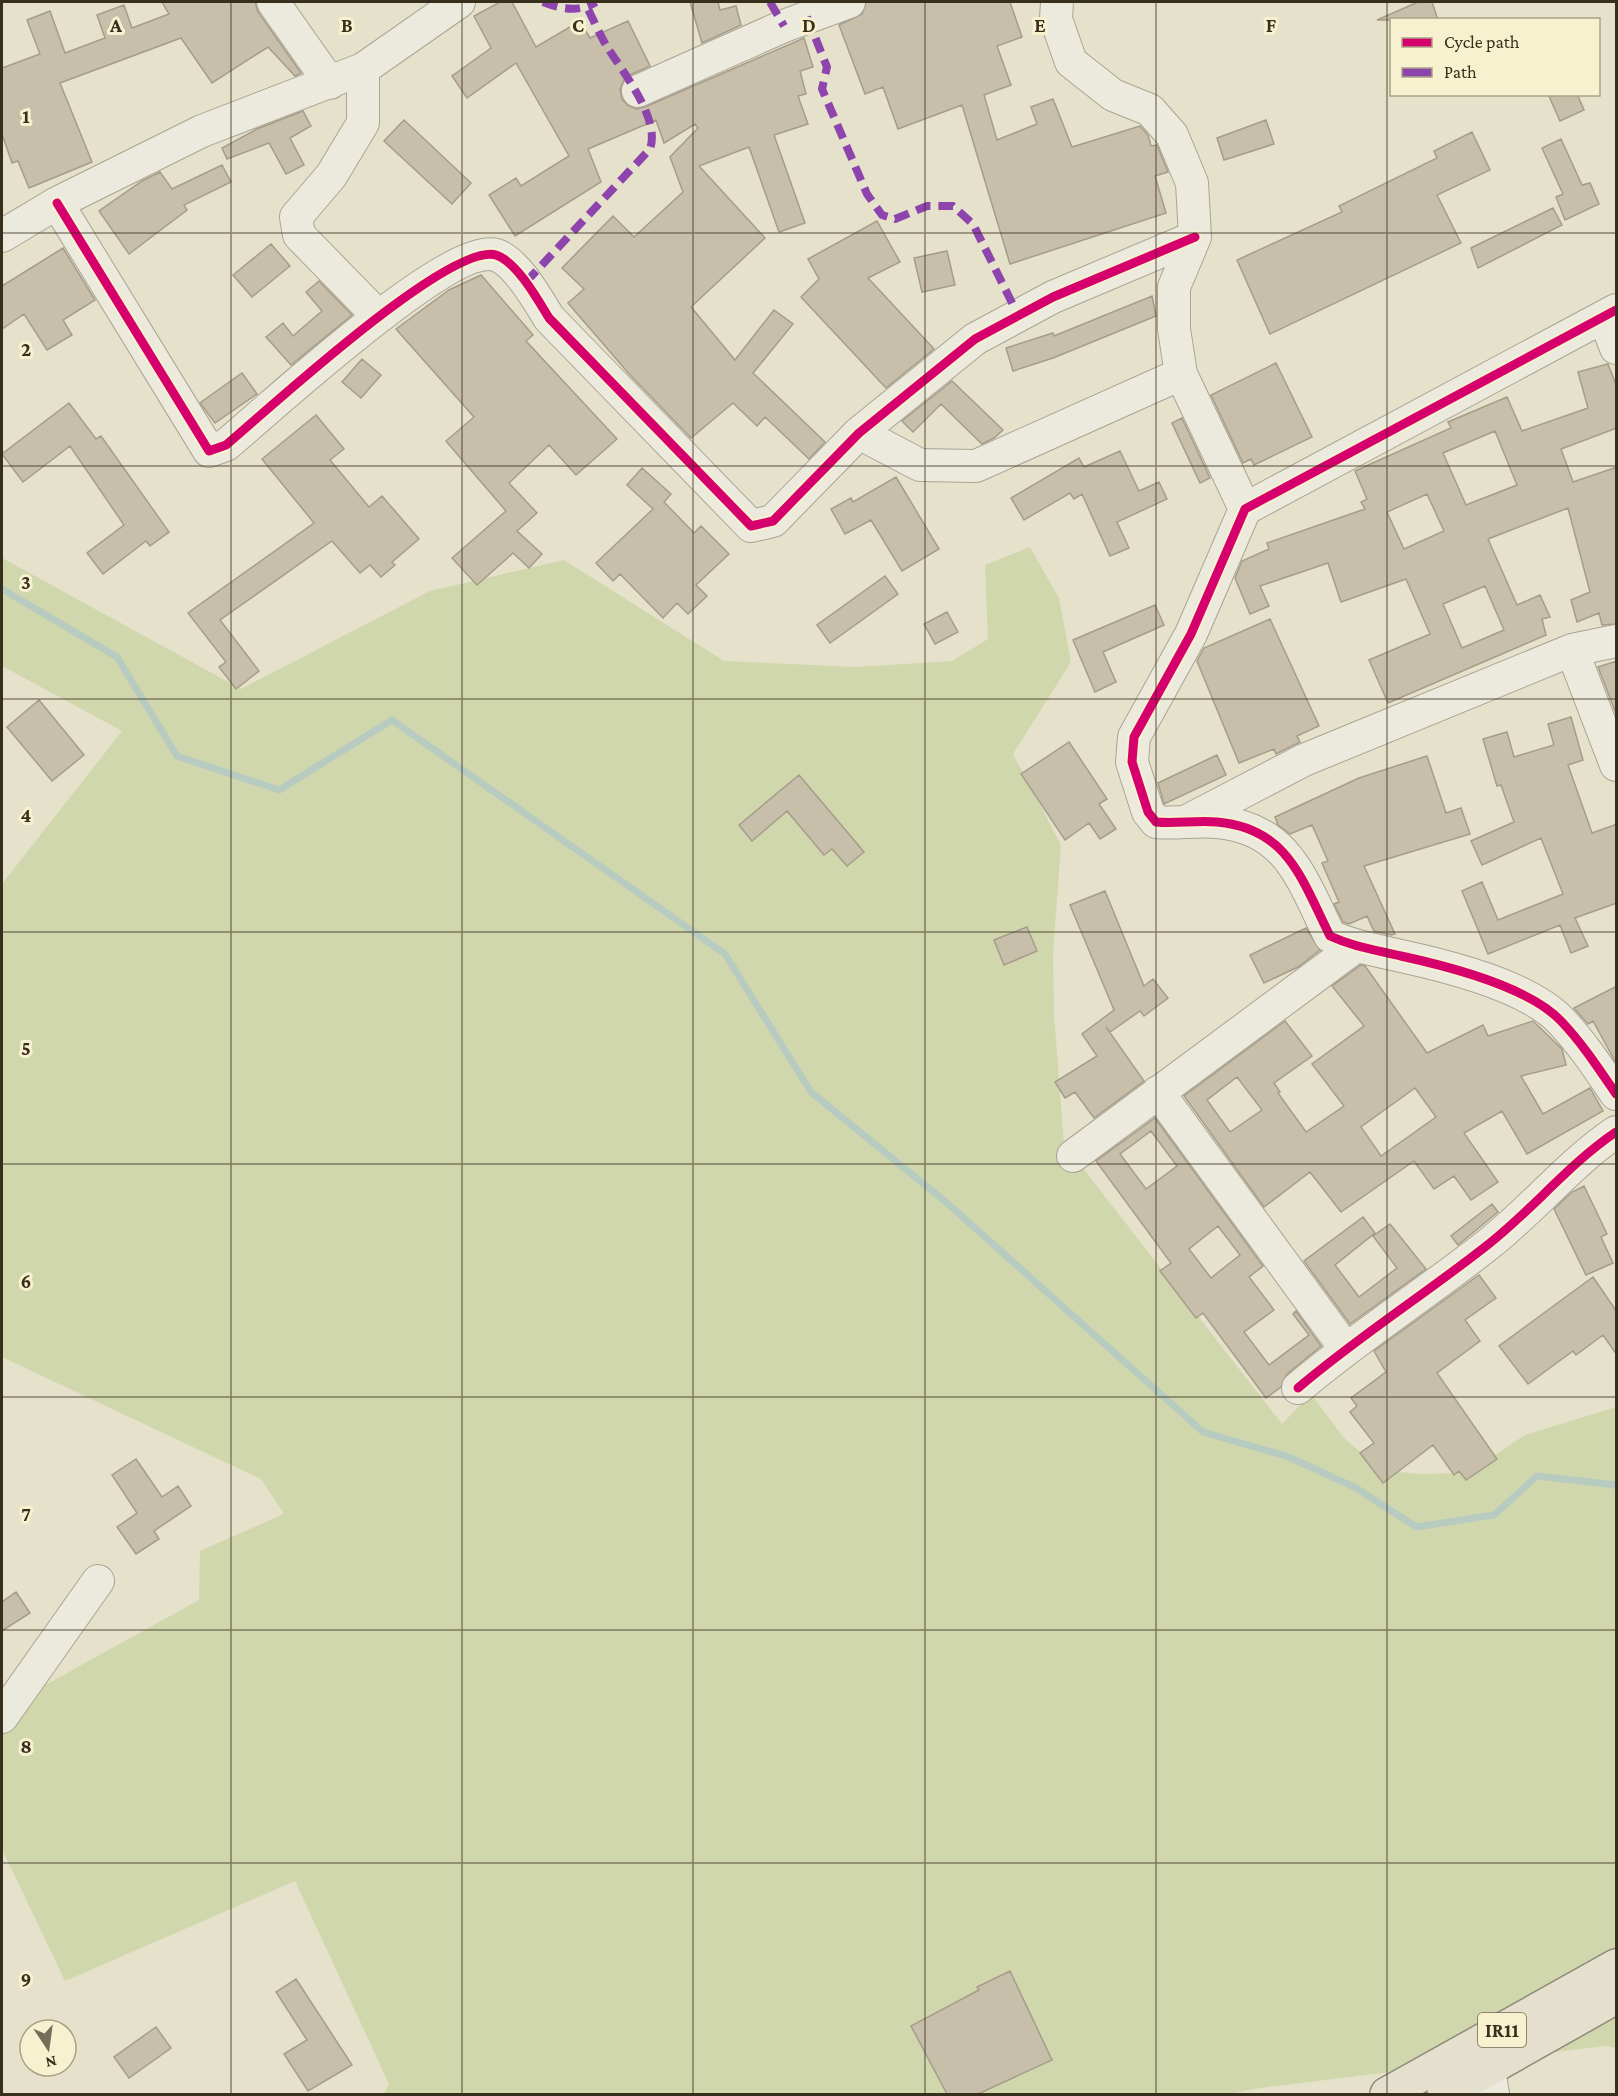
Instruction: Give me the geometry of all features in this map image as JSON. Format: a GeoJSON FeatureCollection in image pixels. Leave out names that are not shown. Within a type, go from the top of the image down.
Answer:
{"type":"FeatureCollection","features":[{"type":"Feature","properties":{"kind":"main road","name":"IR11"},"geometry":{"type":"LineString","coordinates":[[1388,2094],[1617,1966]]}},
{"type":"Feature","properties":{"kind":"main road","name":"IR11"},"geometry":{"type":"LineString","coordinates":[[1444,2094],[1491,2082],[1617,1997]]}},
{"type":"Feature","properties":{"kind":"street"},"geometry":{"type":"LineString","coordinates":[[273,2],[330,83]]}},
{"type":"Feature","properties":{"kind":"street"},"geometry":{"type":"LineString","coordinates":[[2,236],[57,203],[202,131],[363,69],[459,2]]}},
{"type":"Feature","properties":{"kind":"street"},"geometry":{"type":"LineString","coordinates":[[638,91],[784,26],[849,2]]}},
{"type":"Feature","properties":{"kind":"street"},"geometry":{"type":"LineString","coordinates":[[1057,2],[1056,19],[1071,62],[1113,95],[1150,110],[1172,135],[1192,183],[1195,237],[1174,287],[1174,329],[1181,374],[1245,509]]}},
{"type":"Feature","properties":{"kind":"street"},"geometry":{"type":"LineString","coordinates":[[363,69],[363,123],[331,176],[296,218],[299,235],[378,316]]}},
{"type":"Feature","properties":{"kind":"street"},"geometry":{"type":"LineString","coordinates":[[57,203],[209,451],[226,445],[378,316],[452,267],[478,256],[496,255],[508,263],[526,282],[549,318],[751,526],[773,521],[859,433],[975,339],[1053,297],[1195,237]]}},
{"type":"Feature","properties":{"kind":"street"},"geometry":{"type":"LineString","coordinates":[[1617,348],[1610,314],[1245,509],[1191,634],[1144,716],[1131,748],[1132,762],[1148,812],[1156,822],[1216,822],[1244,827],[1268,836],[1297,870],[1330,936],[1355,947],[1401,956],[1503,985],[1544,1006],[1561,1020],[1617,1094]]}},
{"type":"Feature","properties":{"kind":"street"},"geometry":{"type":"LineString","coordinates":[[859,433],[920,465],[976,466],[1181,374]]}},
{"type":"Feature","properties":{"kind":"street"},"geometry":{"type":"LineString","coordinates":[[1186,822],[1304,760],[1572,650],[1617,641]]}},
{"type":"Feature","properties":{"kind":"street"},"geometry":{"type":"LineString","coordinates":[[1572,650],[1617,765]]}},
{"type":"Feature","properties":{"kind":"street"},"geometry":{"type":"LineString","coordinates":[[1073,1156],[1355,947]]}},
{"type":"Feature","properties":{"kind":"street"},"geometry":{"type":"LineString","coordinates":[[1158,1092],[1345,1348]]}},
{"type":"Feature","properties":{"kind":"street"},"geometry":{"type":"LineString","coordinates":[[1298,1389],[1345,1348],[1490,1243],[1591,1149],[1617,1132]]}},
{"type":"Feature","properties":{"kind":"street"},"geometry":{"type":"LineString","coordinates":[[2,1717],[98,1581]]}},
{"type":"Feature","properties":{"kind":"green space"},"geometry":{"type":"Polygon","coordinates":[[[1030,547],[1059,598],[1071,662],[1013,754],[1061,845],[1053,953],[1054,1014],[1064,1144],[1282,1424],[1311,1394],[1344,1438],[1381,1470],[1420,1474],[1468,1473],[1525,1435],[1616,1407],[1616,2048],[1605,2046],[1260,2088],[1228,2094],[384,2094],[389,2084],[295,1881],[65,1981],[2,1849],[2,1709],[199,1600],[200,1551],[284,1514],[261,1479],[2,1357],[2,884],[122,731],[2,666],[2,558],[241,689],[430,591],[564,560],[724,661],[856,667],[952,661],[988,639],[985,565],[1030,547]]]}},
{"type":"Feature","properties":{"kind":"building"},"geometry":{"type":"Polygon","coordinates":[[[162,2],[255,2],[258,12],[301,73],[295,76],[268,47],[212,83],[181,38],[60,83],[92,162],[29,188],[18,161],[12,163],[2,134],[2,68],[40,54],[27,20],[50,11],[65,53],[105,38],[97,15],[124,5],[132,28],[169,14],[162,2]]]}},
{"type":"Feature","properties":{"kind":"building"},"geometry":{"type":"Polygon","coordinates":[[[500,2],[512,2],[536,47],[580,21],[590,38],[628,21],[650,66],[630,75],[624,80],[620,89],[622,99],[627,105],[636,109],[804,38],[813,67],[800,71],[806,94],[798,96],[808,124],[774,135],[805,223],[779,232],[749,147],[699,166],[765,238],[691,307],[735,360],[774,310],[793,324],[753,373],[825,442],[809,459],[765,417],[757,426],[733,403],[691,438],[630,375],[568,303],[584,289],[562,268],[613,216],[634,237],[683,192],[670,157],[698,128],[695,124],[664,143],[656,120],[588,149],[601,182],[515,236],[489,195],[516,178],[521,186],[569,156],[516,63],[467,98],[452,76],[491,48],[474,16],[500,2]]]}},
{"type":"Feature","properties":{"kind":"building"},"geometry":{"type":"Polygon","coordinates":[[[690,2],[718,2],[720,10],[736,6],[741,25],[702,43],[690,2]]]}},
{"type":"Feature","properties":{"kind":"building"},"geometry":{"type":"Polygon","coordinates":[[[866,2],[1010,2],[1022,37],[997,46],[1011,85],[984,95],[997,140],[1037,124],[1031,107],[1053,99],[1072,147],[1140,126],[1148,135],[1151,146],[1157,145],[1168,172],[1155,176],[1166,213],[1010,264],[962,105],[898,129],[883,87],[865,94],[839,25],[862,14],[866,2]]]}},
{"type":"Feature","properties":{"kind":"building"},"geometry":{"type":"Polygon","coordinates":[[[1418,2],[1432,2],[1437,18],[1390,18],[1390,20],[1377,20],[1418,2]]]}},
{"type":"Feature","properties":{"kind":"building"},"geometry":{"type":"Polygon","coordinates":[[[1549,96],[1578,96],[1584,110],[1560,121],[1549,96]]]}},
{"type":"Feature","properties":{"kind":"building"},"geometry":{"type":"Polygon","coordinates":[[[303,111],[311,126],[290,138],[304,165],[286,174],[269,143],[227,159],[222,148],[257,129],[303,111]]]}},
{"type":"Feature","properties":{"kind":"building"},"geometry":{"type":"Polygon","coordinates":[[[404,120],[471,183],[452,204],[384,141],[404,120]]]}},
{"type":"Feature","properties":{"kind":"building"},"geometry":{"type":"Polygon","coordinates":[[[1266,120],[1274,144],[1224,160],[1217,138],[1266,120]]]}},
{"type":"Feature","properties":{"kind":"building"},"geometry":{"type":"Polygon","coordinates":[[[1472,132],[1490,170],[1437,195],[1461,243],[1270,334],[1237,260],[1342,212],[1339,206],[1437,158],[1434,151],[1472,132]]]}},
{"type":"Feature","properties":{"kind":"building"},"geometry":{"type":"Polygon","coordinates":[[[1561,139],[1582,185],[1590,183],[1599,204],[1565,220],[1556,197],[1563,194],[1542,148],[1561,139]]]}},
{"type":"Feature","properties":{"kind":"building"},"geometry":{"type":"Polygon","coordinates":[[[222,165],[231,182],[184,205],[187,210],[129,254],[99,211],[142,181],[160,172],[172,189],[222,165]]]}},
{"type":"Feature","properties":{"kind":"building"},"geometry":{"type":"Polygon","coordinates":[[[1553,208],[1562,225],[1478,268],[1471,248],[1553,208]]]}},
{"type":"Feature","properties":{"kind":"building"},"geometry":{"type":"Polygon","coordinates":[[[877,221],[900,262],[868,278],[934,349],[886,388],[801,297],[819,279],[808,259],[877,221]]]}},
{"type":"Feature","properties":{"kind":"building"},"geometry":{"type":"Polygon","coordinates":[[[271,244],[290,266],[252,297],[233,275],[271,244]]]}},
{"type":"Feature","properties":{"kind":"building"},"geometry":{"type":"Polygon","coordinates":[[[63,248],[95,300],[63,320],[72,335],[47,350],[24,314],[2,329],[2,286],[63,248]]]}},
{"type":"Feature","properties":{"kind":"building"},"geometry":{"type":"Polygon","coordinates":[[[947,251],[955,285],[922,292],[914,258],[947,251]]]}},
{"type":"Feature","properties":{"kind":"building"},"geometry":{"type":"Polygon","coordinates":[[[481,275],[533,335],[526,341],[617,439],[576,475],[549,445],[509,483],[537,513],[517,531],[542,554],[529,568],[513,553],[477,585],[452,558],[506,511],[446,441],[474,417],[396,329],[449,290],[481,275]]]}},
{"type":"Feature","properties":{"kind":"building"},"geometry":{"type":"Polygon","coordinates":[[[319,281],[352,315],[291,365],[266,337],[283,323],[293,336],[322,311],[306,292],[319,281]]]}},
{"type":"Feature","properties":{"kind":"building"},"geometry":{"type":"Polygon","coordinates":[[[1152,296],[1156,316],[1053,358],[1013,371],[1006,348],[1053,333],[1054,336],[1152,296]]]}},
{"type":"Feature","properties":{"kind":"building"},"geometry":{"type":"Polygon","coordinates":[[[362,359],[381,375],[361,398],[342,382],[362,359]]]}},
{"type":"Feature","properties":{"kind":"building"},"geometry":{"type":"Polygon","coordinates":[[[1276,363],[1312,437],[1254,465],[1251,459],[1243,463],[1211,395],[1276,363]]]}},
{"type":"Feature","properties":{"kind":"building"},"geometry":{"type":"Polygon","coordinates":[[[1608,364],[1617,387],[1617,428],[1561,449],[1573,482],[1617,467],[1617,624],[1602,625],[1599,613],[1577,622],[1571,600],[1590,592],[1568,508],[1488,539],[1517,605],[1540,595],[1550,617],[1542,619],[1546,635],[1388,703],[1369,660],[1430,634],[1406,579],[1341,602],[1328,563],[1260,586],[1269,606],[1250,614],[1235,578],[1242,561],[1269,549],[1267,543],[1365,509],[1361,502],[1367,499],[1355,471],[1451,428],[1448,422],[1507,397],[1522,431],[1588,408],[1578,372],[1608,364]],[[1495,431],[1443,453],[1466,505],[1517,485],[1495,431]],[[1427,494],[1387,512],[1404,549],[1444,531],[1427,494]],[[1485,586],[1443,604],[1462,648],[1504,630],[1485,586]]]}},
{"type":"Feature","properties":{"kind":"building"},"geometry":{"type":"Polygon","coordinates":[[[242,373],[257,394],[215,423],[200,403],[242,373]]]}},
{"type":"Feature","properties":{"kind":"building"},"geometry":{"type":"Polygon","coordinates":[[[952,381],[1003,430],[994,438],[982,444],[941,404],[913,432],[902,421],[952,381]]]}},
{"type":"Feature","properties":{"kind":"building"},"geometry":{"type":"Polygon","coordinates":[[[69,403],[96,439],[101,436],[169,532],[150,546],[146,541],[103,574],[87,553],[124,525],[70,446],[23,482],[2,454],[69,403]]]}},
{"type":"Feature","properties":{"kind":"building"},"geometry":{"type":"Polygon","coordinates":[[[316,415],[344,449],[330,460],[369,507],[382,496],[419,539],[392,562],[395,565],[381,577],[370,565],[360,573],[332,541],[220,620],[259,671],[236,689],[219,667],[226,662],[188,613],[314,523],[262,459],[316,415]]]}},
{"type":"Feature","properties":{"kind":"building"},"geometry":{"type":"Polygon","coordinates":[[[1182,418],[1210,478],[1200,483],[1172,423],[1182,418]]]}},
{"type":"Feature","properties":{"kind":"building"},"geometry":{"type":"Polygon","coordinates":[[[1120,451],[1139,491],[1159,482],[1167,499],[1117,522],[1129,548],[1110,556],[1082,494],[1074,499],[1070,493],[1024,520],[1011,498],[1079,458],[1084,467],[1120,451]]]}},
{"type":"Feature","properties":{"kind":"building"},"geometry":{"type":"Polygon","coordinates":[[[642,468],[671,494],[664,502],[694,533],[701,526],[729,554],[696,585],[707,596],[688,614],[677,603],[663,618],[620,574],[613,581],[596,563],[653,509],[627,485],[642,468]]]}},
{"type":"Feature","properties":{"kind":"building"},"geometry":{"type":"Polygon","coordinates":[[[896,477],[939,549],[902,571],[871,520],[845,534],[831,509],[851,498],[853,502],[896,477]]]}},
{"type":"Feature","properties":{"kind":"building"},"geometry":{"type":"Polygon","coordinates":[[[885,576],[898,594],[830,643],[817,625],[885,576]]]}},
{"type":"Feature","properties":{"kind":"building"},"geometry":{"type":"Polygon","coordinates":[[[1155,605],[1164,625],[1103,652],[1116,682],[1095,692],[1073,640],[1155,605]]]}},
{"type":"Feature","properties":{"kind":"building"},"geometry":{"type":"Polygon","coordinates":[[[947,612],[958,632],[935,644],[924,624],[947,612]]]}},
{"type":"Feature","properties":{"kind":"building"},"geometry":{"type":"Polygon","coordinates":[[[1270,619],[1319,726],[1297,736],[1300,742],[1276,754],[1274,749],[1239,763],[1197,661],[1204,648],[1270,619]]]}},
{"type":"Feature","properties":{"kind":"building"},"geometry":{"type":"Polygon","coordinates":[[[1617,661],[1617,716],[1598,667],[1617,661]]]}},
{"type":"Feature","properties":{"kind":"building"},"geometry":{"type":"Polygon","coordinates":[[[39,700],[84,755],[52,781],[7,727],[39,700]]]}},
{"type":"Feature","properties":{"kind":"building"},"geometry":{"type":"Polygon","coordinates":[[[1571,717],[1583,760],[1568,765],[1592,833],[1617,824],[1617,903],[1575,918],[1588,946],[1571,953],[1560,925],[1488,954],[1462,891],[1482,882],[1498,920],[1563,894],[1541,838],[1482,865],[1471,841],[1514,822],[1501,785],[1497,786],[1483,739],[1507,732],[1514,757],[1554,745],[1548,724],[1571,717]]]}},
{"type":"Feature","properties":{"kind":"building"},"geometry":{"type":"Polygon","coordinates":[[[1069,742],[1107,799],[1099,804],[1116,829],[1100,839],[1089,823],[1065,840],[1021,774],[1069,742]]]}},
{"type":"Feature","properties":{"kind":"building"},"geometry":{"type":"Polygon","coordinates":[[[1217,755],[1226,775],[1164,804],[1158,783],[1217,755]]]}},
{"type":"Feature","properties":{"kind":"building"},"geometry":{"type":"Polygon","coordinates":[[[1427,756],[1446,813],[1461,808],[1470,834],[1364,866],[1395,934],[1374,931],[1367,916],[1349,924],[1343,922],[1334,904],[1339,902],[1322,863],[1328,861],[1312,825],[1290,834],[1278,825],[1275,817],[1359,778],[1427,756]]]}},
{"type":"Feature","properties":{"kind":"building"},"geometry":{"type":"Polygon","coordinates":[[[799,775],[864,852],[847,866],[832,849],[824,855],[787,811],[752,841],[739,825],[799,775]]]}},
{"type":"Feature","properties":{"kind":"building"},"geometry":{"type":"Polygon","coordinates":[[[1105,891],[1144,986],[1153,979],[1168,998],[1144,1016],[1140,1011],[1110,1032],[1106,1027],[1144,1081],[1094,1118],[1075,1092],[1065,1098],[1055,1082],[1097,1056],[1082,1034],[1114,1010],[1070,905],[1105,891]]]}},
{"type":"Feature","properties":{"kind":"building"},"geometry":{"type":"Polygon","coordinates":[[[1027,927],[1037,951],[1004,965],[994,940],[1027,927]]]}},
{"type":"Feature","properties":{"kind":"building"},"geometry":{"type":"Polygon","coordinates":[[[1306,928],[1320,950],[1298,967],[1264,983],[1250,955],[1306,928]]]}},
{"type":"Feature","properties":{"kind":"building"},"geometry":{"type":"Polygon","coordinates":[[[1361,965],[1365,966],[1427,1053],[1483,1025],[1488,1036],[1533,1021],[1562,1049],[1566,1065],[1521,1076],[1543,1114],[1590,1088],[1603,1111],[1527,1154],[1502,1111],[1464,1133],[1498,1182],[1471,1200],[1454,1176],[1434,1189],[1414,1161],[1341,1212],[1310,1172],[1264,1207],[1184,1096],[1285,1021],[1312,1056],[1274,1083],[1280,1092],[1278,1093],[1306,1132],[1344,1106],[1312,1064],[1364,1026],[1332,986],[1361,965]],[[1237,1077],[1207,1100],[1230,1132],[1262,1110],[1237,1077]],[[1415,1088],[1361,1127],[1381,1156],[1436,1117],[1415,1088]]]}},
{"type":"Feature","properties":{"kind":"building"},"geometry":{"type":"Polygon","coordinates":[[[1617,986],[1616,1063],[1593,1021],[1588,1024],[1574,1008],[1617,986]]]}},
{"type":"Feature","properties":{"kind":"building"},"geometry":{"type":"Polygon","coordinates":[[[1155,1118],[1263,1266],[1249,1277],[1274,1310],[1244,1332],[1269,1365],[1309,1335],[1293,1314],[1296,1311],[1321,1346],[1287,1374],[1281,1387],[1266,1398],[1203,1313],[1196,1318],[1160,1271],[1171,1263],[1096,1161],[1155,1118]],[[1151,1131],[1120,1154],[1146,1189],[1177,1166],[1151,1131]],[[1218,1226],[1189,1249],[1211,1278],[1240,1255],[1218,1226]]]}},
{"type":"Feature","properties":{"kind":"building"},"geometry":{"type":"Polygon","coordinates":[[[1584,1186],[1607,1234],[1601,1237],[1613,1263],[1586,1275],[1554,1209],[1572,1192],[1584,1186]]]}},
{"type":"Feature","properties":{"kind":"building"},"geometry":{"type":"Polygon","coordinates":[[[1492,1204],[1498,1212],[1458,1245],[1451,1236],[1492,1204]]]}},
{"type":"Feature","properties":{"kind":"building"},"geometry":{"type":"Polygon","coordinates":[[[1363,1217],[1375,1233],[1335,1265],[1359,1297],[1397,1268],[1373,1236],[1390,1224],[1426,1269],[1350,1324],[1304,1261],[1363,1217]]]}},
{"type":"Feature","properties":{"kind":"building"},"geometry":{"type":"Polygon","coordinates":[[[1479,1275],[1496,1298],[1465,1320],[1480,1341],[1437,1373],[1497,1459],[1466,1480],[1459,1471],[1454,1475],[1433,1445],[1383,1483],[1360,1453],[1374,1443],[1350,1412],[1357,1406],[1351,1398],[1386,1372],[1374,1351],[1479,1275]]]}},
{"type":"Feature","properties":{"kind":"building"},"geometry":{"type":"Polygon","coordinates":[[[1593,1277],[1617,1312],[1617,1355],[1603,1335],[1576,1355],[1573,1351],[1528,1384],[1499,1346],[1593,1277]]]}},
{"type":"Feature","properties":{"kind":"building"},"geometry":{"type":"Polygon","coordinates":[[[136,1459],[162,1497],[178,1486],[191,1506],[154,1531],[159,1539],[136,1554],[117,1527],[137,1513],[112,1475],[136,1459]]]}},
{"type":"Feature","properties":{"kind":"building"},"geometry":{"type":"Polygon","coordinates":[[[16,1592],[30,1613],[2,1631],[2,1602],[16,1592]]]}},
{"type":"Feature","properties":{"kind":"building"},"geometry":{"type":"Polygon","coordinates":[[[1010,1971],[1052,2060],[978,2094],[947,2094],[911,2026],[979,1990],[977,1987],[1010,1971]]]}},
{"type":"Feature","properties":{"kind":"building"},"geometry":{"type":"Polygon","coordinates":[[[296,1979],[352,2065],[308,2091],[284,2054],[307,2040],[276,1992],[296,1979]]]}},
{"type":"Feature","properties":{"kind":"building"},"geometry":{"type":"Polygon","coordinates":[[[156,2027],[171,2048],[129,2078],[114,2057],[156,2027]]]}},
{"type":"Feature","properties":{"kind":"waterway"},"geometry":{"type":"LineString","coordinates":[[2,589],[117,657],[177,756],[279,790],[392,720],[725,954],[811,1092],[947,1203],[1203,1432],[1289,1457],[1356,1488],[1416,1527],[1494,1515],[1537,1476],[1616,1485]]}},
{"type":"Feature","properties":{"kind":"marked path"},"geometry":{"type":"LineString","coordinates":[[543,2],[570,9],[583,8],[596,2]]}},
{"type":"Feature","properties":{"kind":"marked path"},"geometry":{"type":"LineString","coordinates":[[770,2],[784,26]]}},
{"type":"Feature","properties":{"kind":"marked path"},"geometry":{"type":"LineString","coordinates":[[526,282],[650,149],[652,137],[645,109],[606,45],[587,7]]}},
{"type":"Feature","properties":{"kind":"marked path"},"geometry":{"type":"LineString","coordinates":[[807,17],[827,67],[822,89],[867,194],[882,215],[895,219],[927,206],[953,206],[973,224],[1018,315]]}},
{"type":"Feature","properties":{"kind":"cycle path"},"geometry":{"type":"LineString","coordinates":[[57,203],[209,451],[226,445],[317,366],[401,300],[440,274],[473,258],[496,255],[512,265],[549,318],[751,526],[773,521],[859,433],[975,339],[1053,297],[1195,237]]}},
{"type":"Feature","properties":{"kind":"cycle path"},"geometry":{"type":"LineString","coordinates":[[1616,310],[1245,509],[1191,634],[1134,737],[1132,762],[1148,812],[1156,822],[1217,822],[1241,826],[1261,834],[1290,860],[1311,895],[1330,936],[1356,946],[1420,960],[1486,979],[1529,997],[1547,1009],[1569,1029],[1616,1094]]}},
{"type":"Feature","properties":{"kind":"cycle path"},"geometry":{"type":"LineString","coordinates":[[1298,1388],[1345,1350],[1490,1243],[1583,1158],[1616,1132]]}}]}
